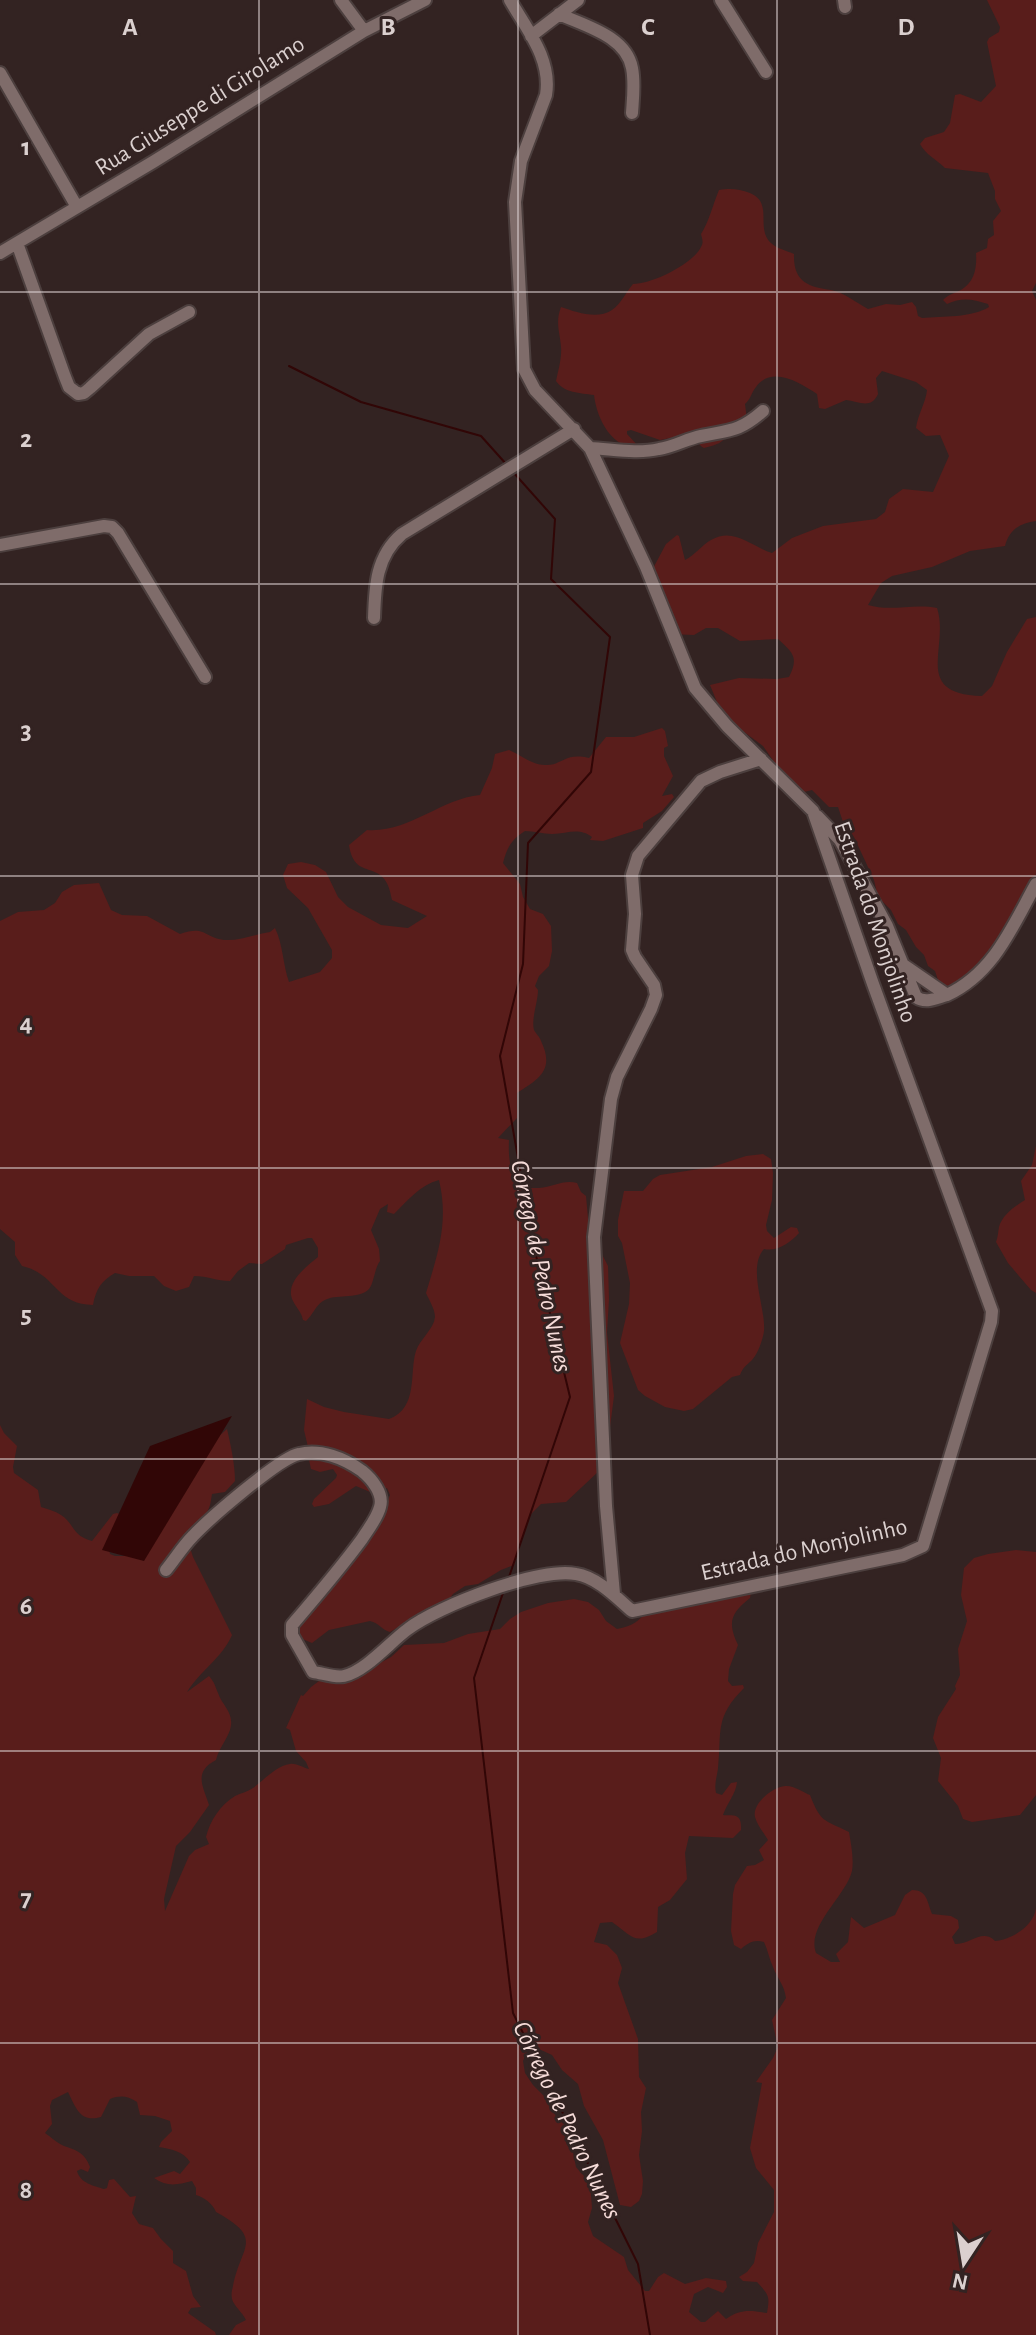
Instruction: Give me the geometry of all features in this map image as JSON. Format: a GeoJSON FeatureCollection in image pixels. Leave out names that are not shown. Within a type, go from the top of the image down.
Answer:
{"type":"FeatureCollection","features":[{"type":"Feature","properties":{"kind":"street"},"geometry":{"type":"LineString","coordinates":[[341,0],[364,31]]}},
{"type":"Feature","properties":{"kind":"street","name":"Rua Giuseppe di Girolamo"},"geometry":{"type":"LineString","coordinates":[[0,253],[364,31],[425,0]]}},
{"type":"Feature","properties":{"kind":"street","name":"Estrada do Monjolinho"},"geometry":{"type":"LineString","coordinates":[[510,0],[544,60],[547,84],[546,95],[521,161],[515,202],[524,369],[535,390],[590,448],[646,567],[695,688],[712,710],[813,811],[992,1311],[923,1546],[903,1555],[632,1611],[614,1594]]}},
{"type":"Feature","properties":{"kind":"street"},"geometry":{"type":"LineString","coordinates":[[531,36],[578,0]]}},
{"type":"Feature","properties":{"kind":"street"},"geometry":{"type":"LineString","coordinates":[[721,0],[766,72]]}},
{"type":"Feature","properties":{"kind":"street"},"geometry":{"type":"LineString","coordinates":[[559,14],[611,39],[625,50],[633,69],[632,113]]}},
{"type":"Feature","properties":{"kind":"street"},"geometry":{"type":"LineString","coordinates":[[0,73],[77,207]]}},
{"type":"Feature","properties":{"kind":"street"},"geometry":{"type":"LineString","coordinates":[[17,243],[69,387],[78,394],[90,388],[149,334],[189,312]]}},
{"type":"Feature","properties":{"kind":"street"},"geometry":{"type":"LineString","coordinates":[[590,448],[639,451],[675,446],[696,437],[733,431],[747,425],[763,411]]}},
{"type":"Feature","properties":{"kind":"street"},"geometry":{"type":"LineString","coordinates":[[374,618],[376,577],[393,542],[574,429]]}},
{"type":"Feature","properties":{"kind":"street"},"geometry":{"type":"LineString","coordinates":[[0,545],[112,527],[205,677]]}},
{"type":"Feature","properties":{"kind":"street"},"geometry":{"type":"LineString","coordinates":[[614,1594],[606,1506],[594,1237],[611,1099],[617,1077],[656,995],[654,985],[632,950],[635,914],[632,875],[638,856],[701,781],[761,759]]}},
{"type":"Feature","properties":{"kind":"street"},"geometry":{"type":"LineString","coordinates":[[813,811],[840,840],[887,926],[912,991],[921,1001],[947,995],[969,983],[984,969],[1008,935],[1036,884]]}},
{"type":"Feature","properties":{"kind":"street"},"geometry":{"type":"LineString","coordinates":[[902,964],[947,995]]}},
{"type":"Feature","properties":{"kind":"street"},"geometry":{"type":"LineString","coordinates":[[166,1570],[192,1537],[280,1461],[298,1454],[319,1453],[353,1465],[367,1475],[380,1494],[381,1506],[346,1561],[292,1625],[292,1635],[313,1672],[343,1676],[372,1661],[408,1629],[427,1617],[471,1597],[506,1586],[560,1573],[576,1574],[614,1594]]}},
{"type":"Feature","properties":{"kind":"shaded area"},"geometry":{"type":"Polygon","coordinates":[[[987,0],[1036,0],[1036,283],[1032,291],[1036,300],[1036,521],[1016,528],[1005,546],[970,551],[932,567],[892,576],[881,583],[868,605],[937,608],[940,678],[947,687],[960,693],[982,696],[992,686],[1007,652],[1027,619],[1036,617],[1034,884],[983,967],[947,988],[939,983],[924,955],[878,897],[874,880],[838,807],[829,807],[812,790],[804,792],[786,779],[763,746],[732,723],[719,707],[710,685],[739,678],[789,677],[794,665],[791,652],[778,639],[740,641],[718,628],[706,628],[694,635],[670,634],[666,602],[650,574],[666,544],[677,535],[685,560],[711,540],[727,536],[742,539],[772,553],[792,538],[823,526],[876,519],[885,512],[889,499],[903,489],[933,492],[949,456],[940,435],[926,436],[916,428],[927,390],[916,382],[882,371],[876,378],[878,394],[872,402],[846,400],[825,409],[819,408],[817,394],[803,385],[786,378],[770,377],[756,387],[745,404],[747,420],[727,432],[718,443],[704,448],[691,434],[660,440],[631,430],[627,434],[641,449],[631,448],[614,439],[608,431],[594,395],[568,390],[556,381],[561,351],[558,323],[561,307],[586,314],[606,313],[618,305],[633,284],[661,277],[690,260],[702,245],[701,234],[719,190],[727,189],[757,197],[763,209],[766,237],[771,243],[794,254],[796,271],[809,285],[840,293],[868,309],[912,302],[922,318],[965,315],[989,307],[972,300],[947,304],[943,300],[969,283],[975,269],[976,253],[987,248],[988,239],[994,235],[993,221],[1001,211],[988,173],[945,168],[920,144],[925,138],[944,132],[950,123],[955,95],[981,102],[996,86],[987,42],[999,32],[1000,27],[987,0]]]}},
{"type":"Feature","properties":{"kind":"shaded area"},"geometry":{"type":"Polygon","coordinates":[[[662,728],[668,746],[664,748],[664,756],[673,776],[662,796],[672,794],[674,797],[662,811],[643,823],[643,828],[603,841],[590,840],[592,837],[577,832],[552,834],[525,831],[511,844],[503,863],[520,884],[530,909],[543,914],[551,926],[552,951],[549,966],[539,976],[535,986],[538,990],[533,1026],[545,1051],[545,1067],[538,1078],[517,1093],[517,1118],[498,1138],[509,1140],[510,1165],[516,1179],[522,1184],[539,1188],[577,1183],[586,1196],[589,1229],[608,1266],[607,1333],[614,1396],[608,1443],[599,1471],[566,1502],[541,1504],[531,1514],[514,1565],[478,1584],[465,1586],[447,1602],[390,1632],[370,1621],[329,1630],[312,1643],[293,1635],[288,1628],[380,1520],[390,1495],[387,1488],[375,1494],[356,1486],[329,1504],[314,1507],[314,1499],[337,1475],[333,1469],[320,1472],[311,1469],[309,1460],[315,1449],[308,1447],[304,1430],[307,1399],[344,1412],[389,1419],[405,1407],[411,1389],[416,1351],[435,1317],[426,1293],[442,1224],[439,1180],[420,1189],[394,1214],[387,1212],[388,1204],[380,1209],[371,1230],[380,1261],[368,1290],[358,1295],[323,1301],[306,1321],[293,1301],[291,1288],[298,1276],[318,1257],[318,1248],[312,1238],[286,1245],[285,1249],[262,1264],[249,1263],[230,1281],[194,1276],[189,1287],[176,1291],[164,1286],[154,1276],[115,1273],[100,1286],[93,1305],[70,1300],[42,1275],[22,1266],[15,1255],[15,1242],[0,1229],[0,921],[18,912],[44,910],[74,885],[99,883],[111,910],[122,915],[147,916],[180,934],[200,931],[217,939],[230,940],[270,932],[275,928],[289,982],[320,972],[332,958],[332,950],[308,908],[287,888],[283,875],[288,864],[301,862],[315,865],[326,872],[338,897],[348,907],[381,925],[408,928],[427,916],[392,900],[383,878],[357,864],[352,857],[349,845],[367,830],[397,826],[451,803],[480,795],[495,754],[509,750],[536,763],[551,765],[574,757],[589,758],[606,737],[634,737],[662,728]]]}},
{"type":"Feature","properties":{"kind":"shaded area"},"geometry":{"type":"Polygon","coordinates":[[[1036,1146],[1036,1293],[1008,1263],[996,1242],[1003,1219],[1025,1200],[1021,1181],[1032,1165],[1036,1146]]]}},
{"type":"Feature","properties":{"kind":"shaded area"},"geometry":{"type":"Polygon","coordinates":[[[763,1154],[771,1159],[773,1173],[767,1231],[774,1238],[791,1227],[797,1228],[799,1233],[783,1246],[764,1249],[759,1257],[757,1277],[764,1322],[760,1346],[740,1375],[732,1377],[693,1409],[684,1411],[665,1407],[638,1390],[620,1343],[629,1304],[630,1283],[618,1236],[624,1191],[643,1191],[660,1175],[712,1167],[763,1154]]]}},
{"type":"Feature","properties":{"kind":"shaded area"},"geometry":{"type":"Polygon","coordinates":[[[232,1416],[144,1561],[102,1550],[150,1446],[232,1416]]]}},
{"type":"Feature","properties":{"kind":"shaded area"},"geometry":{"type":"Polygon","coordinates":[[[0,1425],[17,1446],[14,1473],[38,1490],[41,1507],[61,1515],[77,1533],[92,1541],[113,1514],[124,1516],[109,1548],[110,1554],[115,1556],[130,1556],[227,1429],[235,1481],[225,1492],[212,1494],[209,1508],[189,1539],[193,1557],[232,1635],[223,1651],[187,1692],[209,1676],[230,1715],[231,1724],[216,1760],[204,1769],[202,1775],[209,1805],[176,1846],[164,1899],[165,1911],[189,1856],[209,1844],[206,1837],[208,1831],[225,1804],[285,1765],[295,1764],[309,1769],[296,1751],[290,1730],[286,1728],[301,1695],[319,1681],[380,1663],[404,1645],[444,1643],[468,1634],[500,1629],[521,1612],[548,1603],[574,1599],[588,1602],[617,1629],[636,1622],[649,1608],[751,1592],[750,1598],[733,1618],[738,1645],[728,1681],[732,1686],[743,1685],[744,1688],[728,1708],[721,1725],[715,1787],[716,1793],[722,1795],[731,1783],[737,1782],[723,1815],[738,1818],[741,1830],[733,1838],[689,1836],[685,1853],[687,1879],[670,1900],[658,1907],[657,1932],[638,1938],[612,1922],[600,1923],[594,1942],[607,1945],[617,1955],[622,1968],[618,1983],[638,2039],[639,2077],[646,2088],[641,2112],[639,2155],[643,2181],[639,2201],[631,2207],[620,2205],[603,2140],[584,2106],[578,2084],[562,2070],[552,2055],[541,2050],[528,2049],[523,2061],[525,2073],[557,2118],[568,2128],[576,2167],[590,2183],[592,2208],[588,2222],[593,2236],[624,2257],[628,2270],[645,2291],[649,2291],[664,2273],[685,2284],[706,2278],[726,2281],[727,2287],[723,2293],[708,2287],[694,2294],[689,2312],[701,2322],[718,2311],[726,2319],[745,2311],[767,2313],[768,2296],[764,2290],[757,2282],[743,2281],[739,2277],[754,2263],[758,2243],[774,2212],[774,2190],[756,2168],[750,2148],[762,2083],[756,2082],[778,2047],[772,2020],[786,1998],[764,1942],[751,1942],[741,1949],[734,1945],[731,1931],[735,1885],[747,1866],[764,1860],[759,1850],[768,1840],[755,1817],[760,1801],[780,1787],[795,1788],[810,1795],[824,1819],[849,1832],[852,1871],[821,1922],[814,1943],[816,1953],[831,1962],[840,1962],[836,1954],[848,1942],[851,1917],[864,1928],[895,1915],[905,1895],[912,1890],[924,1894],[932,1914],[958,1920],[959,1928],[952,1937],[955,1944],[981,1936],[995,1941],[1008,1938],[1031,1921],[1036,1908],[1036,2335],[229,2335],[236,2325],[246,2320],[233,2302],[232,2295],[246,2244],[245,2236],[231,2221],[216,2212],[208,2201],[196,2195],[192,2181],[172,2184],[154,2178],[174,2171],[180,2174],[190,2162],[180,2153],[159,2147],[172,2131],[170,2121],[140,2115],[137,2102],[127,2097],[110,2099],[101,2117],[88,2118],[80,2113],[68,2092],[52,2100],[52,2124],[45,2133],[84,2156],[90,2167],[88,2172],[77,2171],[84,2181],[104,2189],[109,2180],[114,2179],[130,2197],[136,2196],[132,2213],[139,2224],[153,2228],[173,2251],[173,2263],[186,2271],[193,2296],[201,2307],[191,2308],[188,2313],[216,2335],[0,2335],[0,1425]]]}},
{"type":"Feature","properties":{"kind":"shaded area"},"geometry":{"type":"Polygon","coordinates":[[[1016,1550],[1036,1552],[1036,1795],[1020,1815],[972,1822],[963,1819],[958,1806],[938,1781],[941,1758],[933,1738],[938,1717],[956,1689],[960,1675],[958,1649],[967,1621],[961,1595],[964,1568],[974,1558],[1016,1550]]]}},
{"type":"Feature","properties":{"kind":"waterway","name":"Córrego de Pedro Nunes"},"geometry":{"type":"LineString","coordinates":[[289,366],[361,402],[481,436],[507,465]]}},
{"type":"Feature","properties":{"kind":"waterway","name":"Córrego de Pedro Nunes"},"geometry":{"type":"LineString","coordinates":[[508,1580],[570,1397],[533,1243],[500,1056],[523,964],[528,843],[591,772],[610,637],[551,579],[555,519],[514,473]]}},
{"type":"Feature","properties":{"kind":"waterway","name":"Córrego de Pedro Nunes"},"geometry":{"type":"LineString","coordinates":[[504,1590],[474,1678],[513,2013],[638,2264],[650,2335]]}}]}
